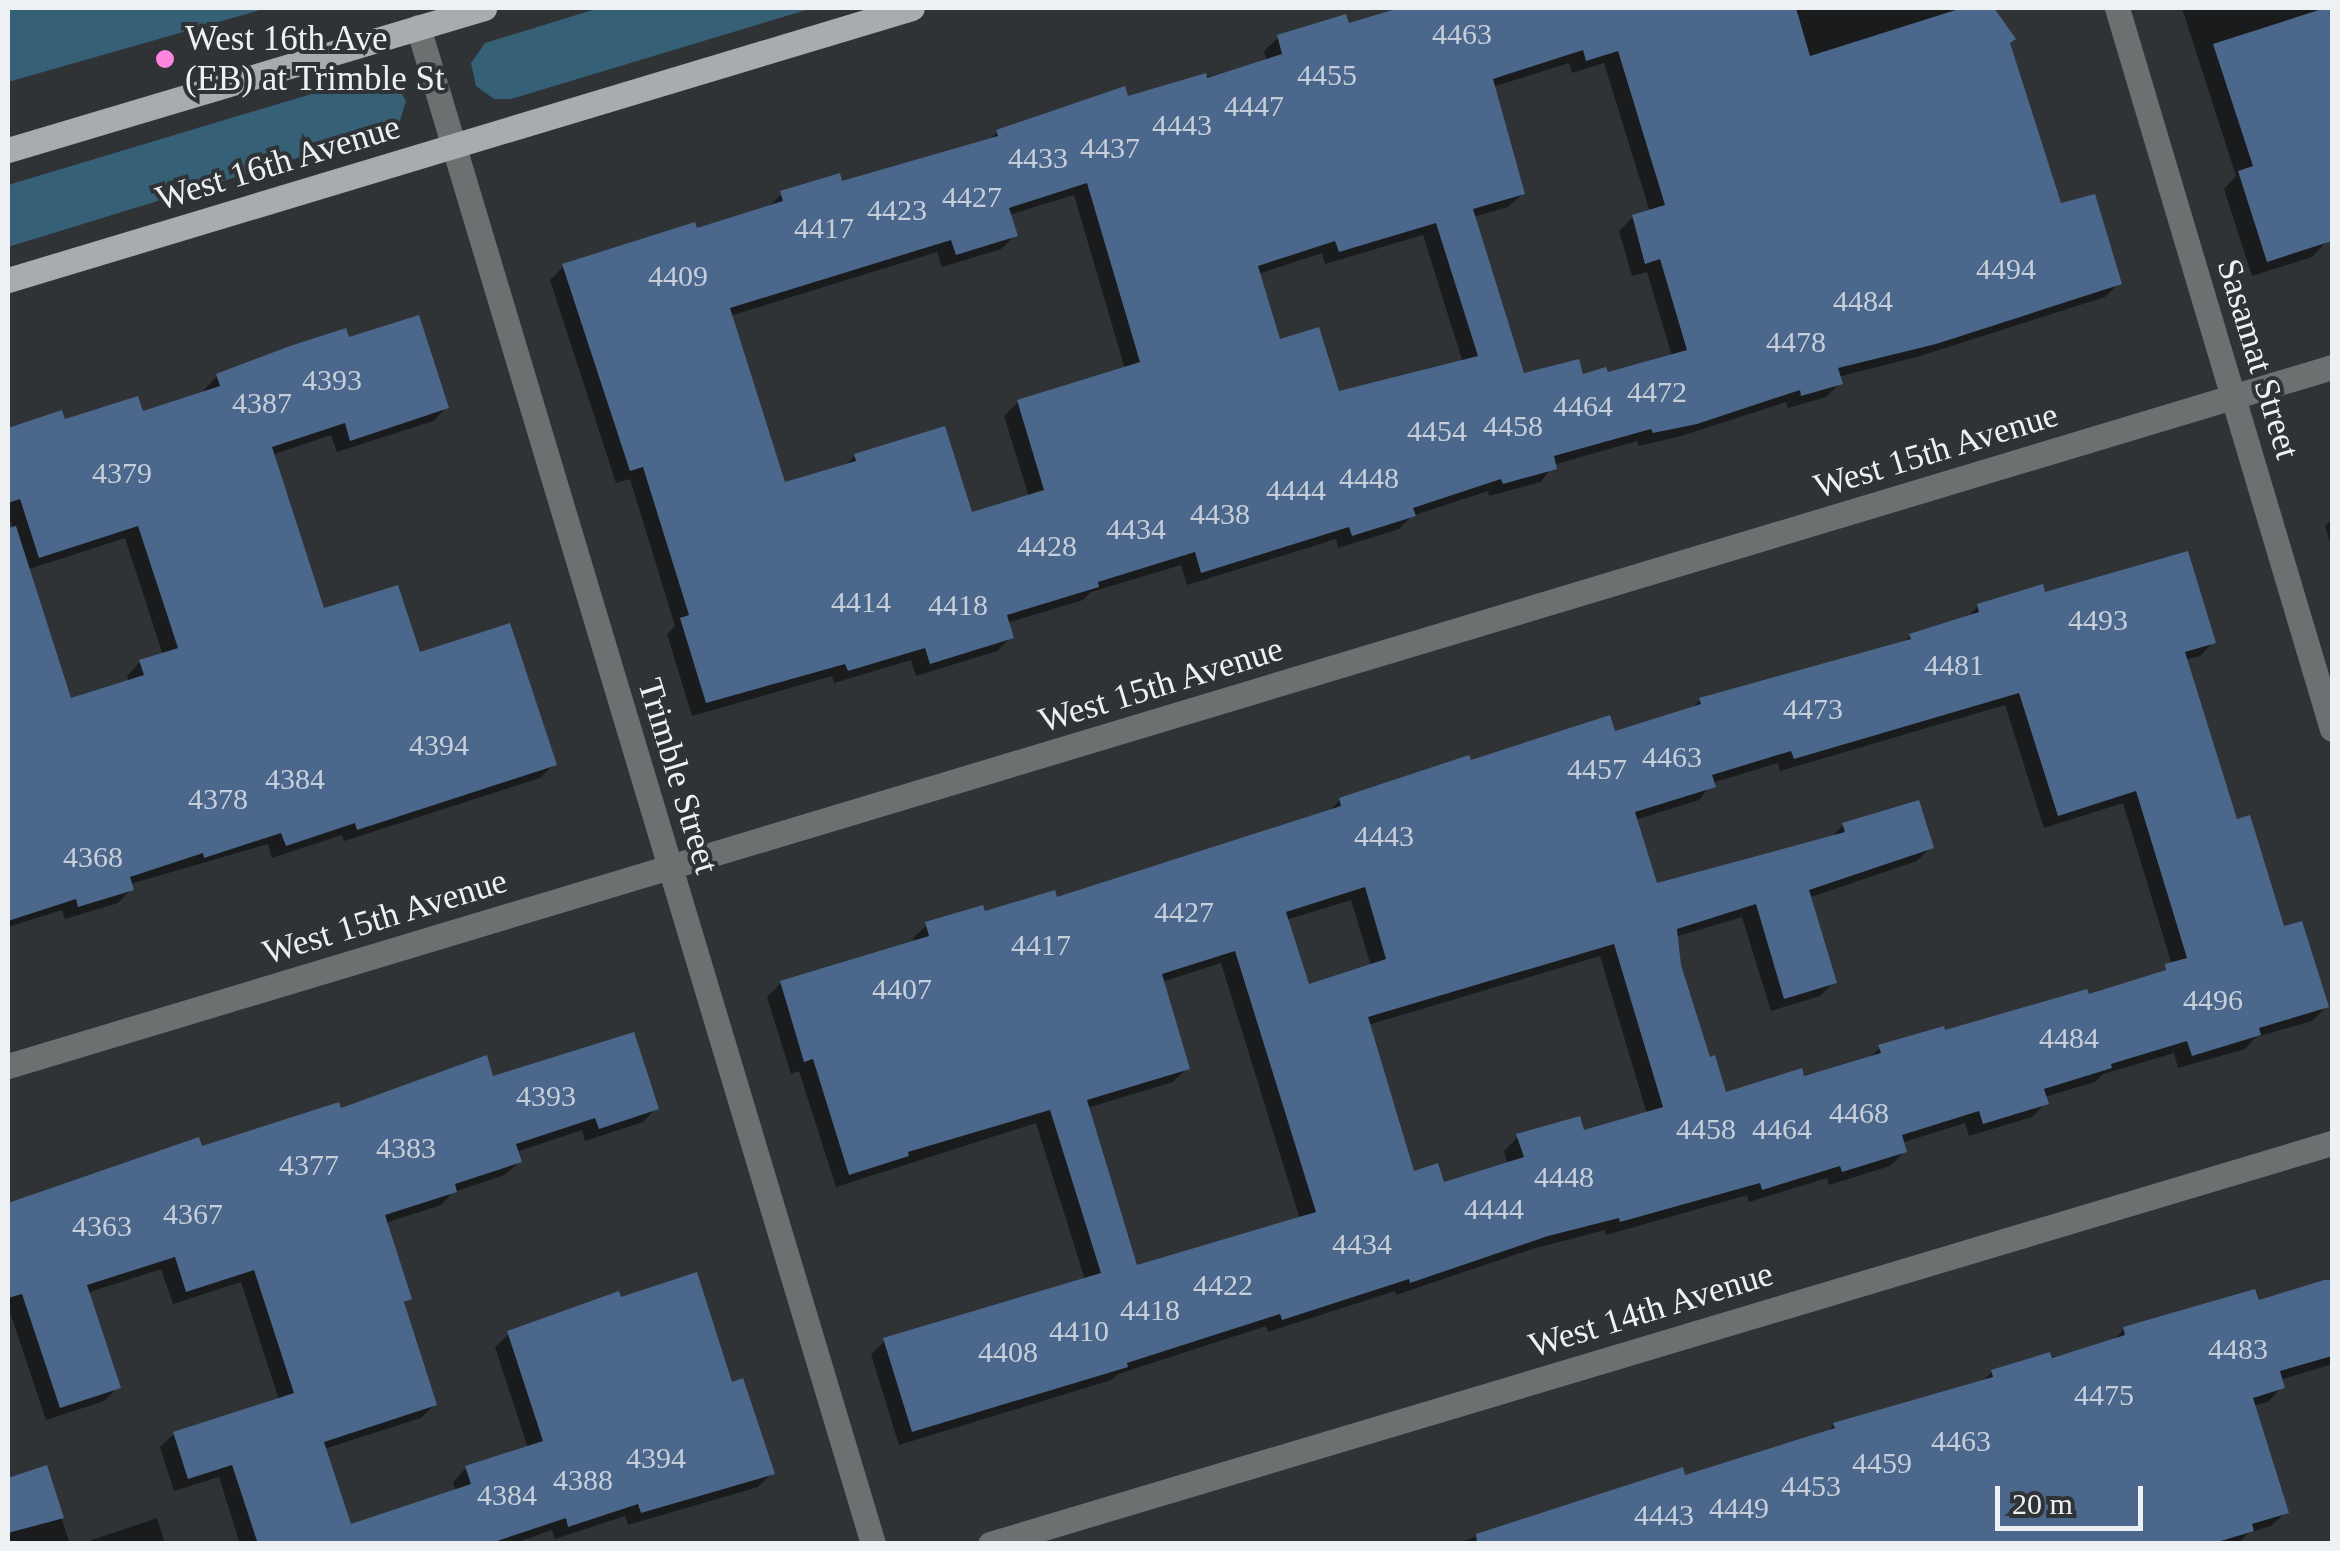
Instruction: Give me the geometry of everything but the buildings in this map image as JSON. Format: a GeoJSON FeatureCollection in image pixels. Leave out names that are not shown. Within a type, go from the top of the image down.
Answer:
{"type":"FeatureCollection","features":[{"type":"Feature","properties":{"kind":"main road"},"geometry":{"type":"LineString","coordinates":[[8,150],[484,8]]}},
{"type":"Feature","properties":{"kind":"main road","name":"West 16th Avenue"},"geometry":{"type":"LineString","coordinates":[[8,280],[912,8]]}},
{"type":"Feature","properties":{"kind":"street","name":"Sasamat Street"},"geometry":{"type":"LineString","coordinates":[[2117,8],[2332,730]]}},
{"type":"Feature","properties":{"kind":"street","name":"Trimble Street"},"geometry":{"type":"LineString","coordinates":[[418,27],[873,1544]]}},
{"type":"Feature","properties":{"kind":"street","name":"West 15th Avenue"},"geometry":{"type":"LineString","coordinates":[[8,1066],[2332,367]]}},
{"type":"Feature","properties":{"kind":"street","name":"West 14th Avenue"},"geometry":{"type":"LineString","coordinates":[[990,1544],[2332,1143]]}},
{"type":"Feature","properties":{"kind":"shaded area"},"geometry":{"type":"Polygon","coordinates":[[[8,8],[267,8],[8,82],[8,8]]]}},
{"type":"Feature","properties":{"kind":"shaded area"},"geometry":{"type":"Polygon","coordinates":[[[599,8],[813,8],[511,99],[494,99],[476,86],[471,63],[485,43],[599,8]]]}},
{"type":"Feature","properties":{"kind":"shaded area"},"geometry":{"type":"Polygon","coordinates":[[[358,80],[388,81],[399,89],[406,101],[398,127],[8,247],[8,185],[358,80]]]}},
{"type":"Feature","properties":{"kind":"place","name":"West 16th Ave (EB) at Trimble St"},"geometry":{"type":"Point","coordinates":[165,59]}}]}
